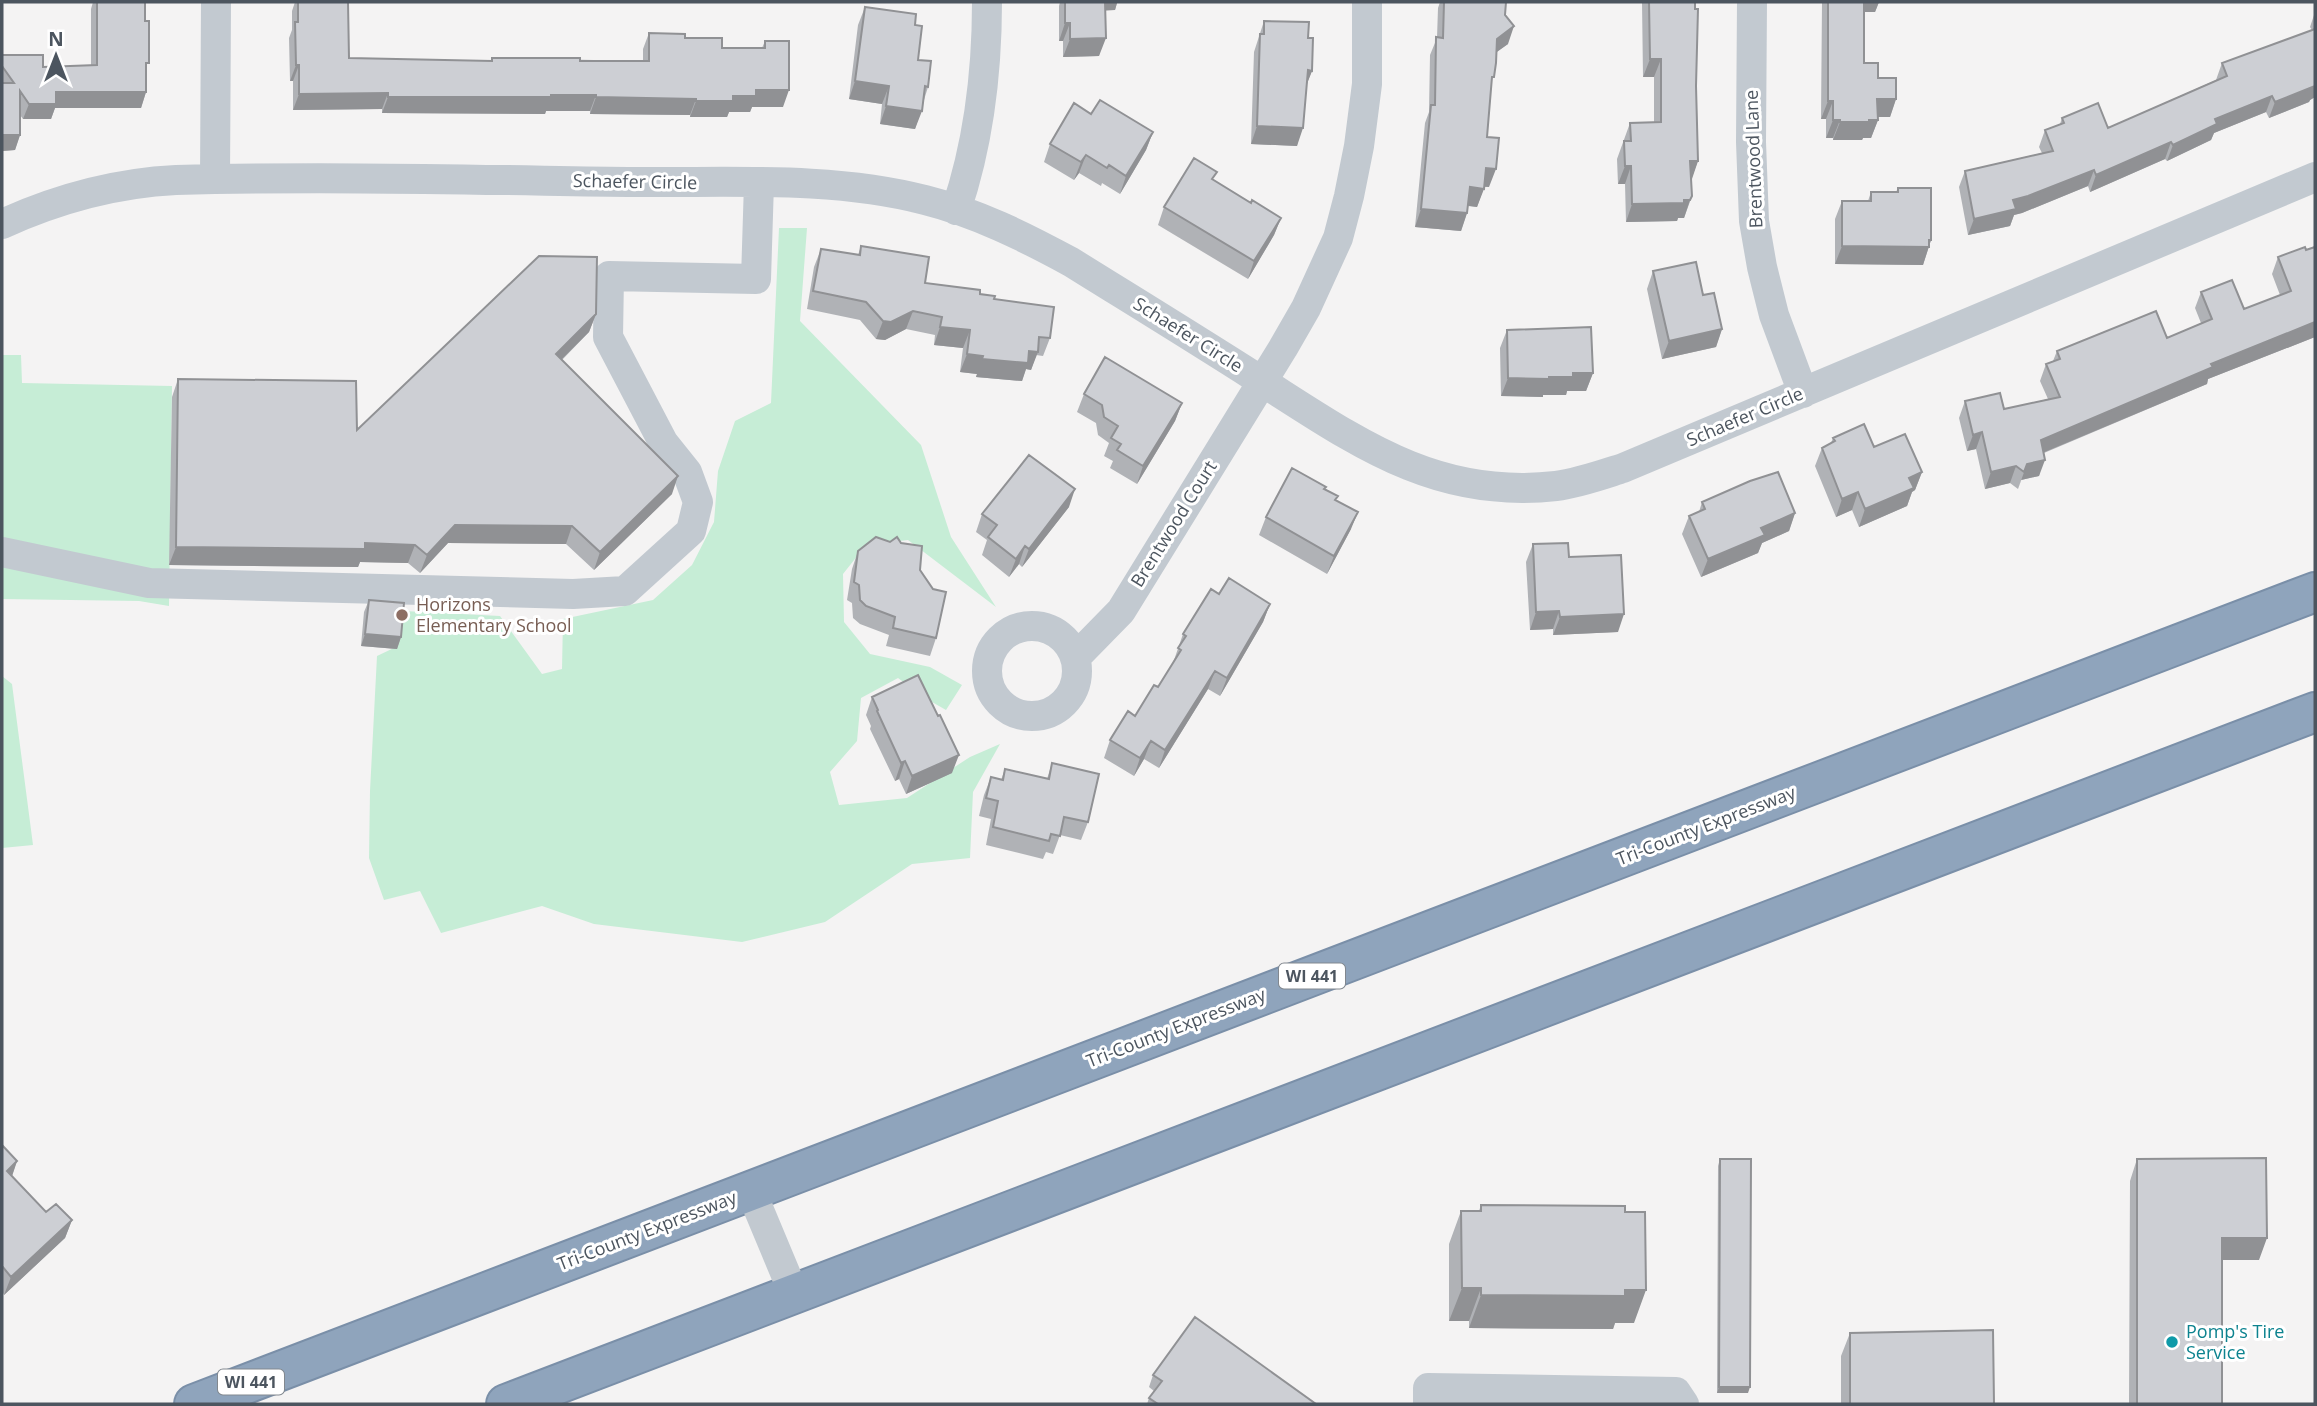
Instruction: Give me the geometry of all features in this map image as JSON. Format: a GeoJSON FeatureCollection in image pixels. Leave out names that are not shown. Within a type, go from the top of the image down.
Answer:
{"type":"FeatureCollection","features":[{"type":"Feature","properties":{"kind":"highway","name":"Tri-County Expressway"},"geometry":{"type":"LineString","coordinates":[[194,1404],[2315,592]]}},
{"type":"Feature","properties":{"kind":"highway"},"geometry":{"type":"LineString","coordinates":[[506,1404],[2315,712]]}},
{"type":"Feature","properties":{"kind":"street"},"geometry":{"type":"LineString","coordinates":[[215,178],[216,2]]}},
{"type":"Feature","properties":{"kind":"street"},"geometry":{"type":"LineString","coordinates":[[956,210],[968,175],[984,87],[987,2]]}},
{"type":"Feature","properties":{"kind":"street"},"geometry":{"type":"LineString","coordinates":[[1262,382],[1306,308],[1338,238],[1359,146],[1367,84],[1367,2]]}},
{"type":"Feature","properties":{"kind":"street","name":"Brentwood Lane"},"geometry":{"type":"LineString","coordinates":[[1752,2],[1751,142],[1754,221],[1774,314],[1804,393]]}},
{"type":"Feature","properties":{"kind":"street","name":"Schaefer Circle"},"geometry":{"type":"LineString","coordinates":[[2,224],[80,195],[111,187],[146,181],[215,178],[759,183],[831,186],[883,192],[925,200],[956,210],[998,226],[1071,262],[1325,423],[1390,459],[1458,482],[1526,489],[1559,486],[1623,468],[2315,177]]}},
{"type":"Feature","properties":{"kind":"street"},"geometry":{"type":"LineString","coordinates":[[2,552],[149,583],[573,594],[625,591],[691,531],[698,502],[687,472],[663,442],[608,337],[609,276],[756,279],[759,183]]}},
{"type":"Feature","properties":{"kind":"street","name":"Brentwood Court"},"geometry":{"type":"LineString","coordinates":[[1075,658],[1121,611],[1262,382]]}},
{"type":"Feature","properties":{"kind":"street"},"geometry":{"type":"LineString","coordinates":[[751,1191],[794,1294]]}},
{"type":"Feature","properties":{"kind":"street"},"geometry":{"type":"LineString","coordinates":[[1428,1404],[1428,1388],[1676,1392],[1684,1404]]}},
{"type":"Feature","properties":{"kind":"green space"},"geometry":{"type":"Polygon","coordinates":[[[779,228],[807,228],[800,321],[921,445],[951,537],[996,607],[908,540],[866,545],[843,574],[844,622],[870,654],[930,667],[962,685],[946,710],[898,678],[861,698],[857,741],[830,772],[839,805],[907,798],[970,757],[1000,744],[973,792],[970,858],[912,864],[825,922],[742,942],[594,924],[542,906],[441,933],[420,891],[384,900],[369,858],[377,656],[398,646],[404,611],[500,616],[542,674],[562,669],[563,619],[653,600],[692,565],[714,522],[718,471],[735,421],[771,403],[779,228]]]}},
{"type":"Feature","properties":{"kind":"green space"},"geometry":{"type":"Polygon","coordinates":[[[2,355],[21,355],[22,383],[172,386],[169,606],[139,601],[2,599],[2,355]]]}},
{"type":"Feature","properties":{"kind":"green space"},"geometry":{"type":"Polygon","coordinates":[[[2,676],[12,684],[33,845],[2,848],[2,676]]]}},
{"type":"Feature","properties":{"kind":"building"},"geometry":{"type":"Polygon","coordinates":[[[97,2],[145,2],[145,21],[149,21],[146,92],[56,92],[56,104],[29,104],[20,91],[20,135],[2,135],[2,83],[14,83],[2,66],[2,55],[43,55],[43,67],[97,65],[97,2]]]}},
{"type":"Feature","properties":{"kind":"building"},"geometry":{"type":"Polygon","coordinates":[[[298,2],[348,2],[349,58],[492,61],[492,58],[580,58],[580,61],[649,61],[649,33],[685,34],[685,38],[722,38],[722,48],[765,48],[765,41],[789,41],[789,90],[756,90],[756,96],[733,96],[733,101],[596,95],[388,97],[388,93],[299,94],[295,22],[298,22],[298,2]]]}},
{"type":"Feature","properties":{"kind":"building"},"geometry":{"type":"Polygon","coordinates":[[[1065,2],[1105,2],[1106,38],[1070,39],[1070,23],[1065,23],[1065,2]]]}},
{"type":"Feature","properties":{"kind":"building"},"geometry":{"type":"Polygon","coordinates":[[[1444,2],[1506,2],[1505,15],[1514,26],[1497,39],[1496,63],[1492,77],[1487,137],[1499,138],[1496,169],[1486,168],[1484,189],[1470,187],[1467,213],[1421,209],[1431,105],[1435,105],[1436,37],[1443,38],[1444,2]]]}},
{"type":"Feature","properties":{"kind":"building"},"geometry":{"type":"Polygon","coordinates":[[[1649,2],[1695,2],[1695,9],[1698,9],[1698,161],[1690,161],[1692,196],[1690,200],[1684,200],[1684,203],[1632,204],[1631,166],[1625,166],[1624,141],[1631,141],[1630,123],[1661,122],[1661,59],[1650,59],[1649,2]]]}},
{"type":"Feature","properties":{"kind":"building"},"geometry":{"type":"Polygon","coordinates":[[[1828,2],[1864,2],[1864,63],[1878,63],[1878,78],[1896,78],[1896,99],[1877,99],[1878,120],[1833,120],[1833,101],[1828,101],[1828,2]]]}},
{"type":"Feature","properties":{"kind":"building"},"geometry":{"type":"Polygon","coordinates":[[[865,7],[916,14],[915,25],[922,26],[918,60],[931,61],[922,111],[886,106],[889,86],[855,81],[865,7]]]}},
{"type":"Feature","properties":{"kind":"building"},"geometry":{"type":"Polygon","coordinates":[[[1264,21],[1309,22],[1308,38],[1313,38],[1312,71],[1308,70],[1303,128],[1257,126],[1260,34],[1264,34],[1264,21]]]}},
{"type":"Feature","properties":{"kind":"building"},"geometry":{"type":"Polygon","coordinates":[[[2315,29],[2315,86],[2275,102],[2272,96],[2215,119],[2217,124],[2173,145],[2171,142],[2096,175],[2094,170],[2013,200],[2016,209],[1974,219],[1965,171],[2053,151],[2045,130],[2064,123],[2062,118],[2098,103],[2108,128],[2227,76],[2222,63],[2315,29]]]}},
{"type":"Feature","properties":{"kind":"building"},"geometry":{"type":"Polygon","coordinates":[[[1100,100],[1153,132],[1126,176],[1086,155],[1081,162],[1050,144],[1074,103],[1091,114],[1100,100]]]}},
{"type":"Feature","properties":{"kind":"building"},"geometry":{"type":"Polygon","coordinates":[[[1194,158],[1217,172],[1212,179],[1281,218],[1254,261],[1164,207],[1194,158]]]}},
{"type":"Feature","properties":{"kind":"building"},"geometry":{"type":"Polygon","coordinates":[[[1898,188],[1931,188],[1929,247],[1842,246],[1842,201],[1871,201],[1871,192],[1898,192],[1898,188]]]}},
{"type":"Feature","properties":{"kind":"building"},"geometry":{"type":"Polygon","coordinates":[[[861,246],[929,257],[925,283],[980,290],[980,294],[995,296],[994,299],[1054,307],[1050,338],[1039,337],[1038,352],[1029,351],[1028,363],[982,359],[983,356],[967,354],[970,330],[940,327],[942,317],[913,311],[891,322],[883,321],[866,302],[813,291],[821,249],[860,255],[861,246]]]}},
{"type":"Feature","properties":{"kind":"building"},"geometry":{"type":"Polygon","coordinates":[[[2305,247],[2306,250],[2315,247],[2315,322],[2211,364],[2213,367],[2041,440],[2045,460],[2027,464],[2024,472],[2016,466],[1991,472],[1982,432],[1973,435],[1965,401],[2000,393],[2004,409],[2060,397],[2046,364],[2060,359],[2057,351],[2156,311],[2167,338],[2212,319],[2201,292],[2232,280],[2244,309],[2291,291],[2278,257],[2305,247]]]}},
{"type":"Feature","properties":{"kind":"building"},"geometry":{"type":"Polygon","coordinates":[[[539,256],[597,257],[596,314],[556,354],[678,476],[600,552],[572,526],[455,525],[427,555],[415,545],[365,543],[365,549],[176,547],[178,379],[356,381],[357,430],[539,256]]]}},
{"type":"Feature","properties":{"kind":"building"},"geometry":{"type":"Polygon","coordinates":[[[1696,262],[1703,295],[1714,293],[1722,329],[1669,341],[1653,271],[1696,262]]]}},
{"type":"Feature","properties":{"kind":"building"},"geometry":{"type":"Polygon","coordinates":[[[1591,327],[1593,373],[1573,373],[1573,377],[1549,379],[1508,378],[1507,330],[1591,327]]]}},
{"type":"Feature","properties":{"kind":"building"},"geometry":{"type":"Polygon","coordinates":[[[1105,357],[1182,403],[1143,466],[1117,450],[1121,444],[1111,438],[1118,426],[1104,417],[1102,405],[1084,394],[1105,357]]]}},
{"type":"Feature","properties":{"kind":"building"},"geometry":{"type":"Polygon","coordinates":[[[1864,424],[1874,447],[1905,434],[1922,472],[1909,478],[1914,488],[1865,509],[1858,492],[1842,499],[1822,448],[1835,441],[1833,438],[1864,424]]]}},
{"type":"Feature","properties":{"kind":"building"},"geometry":{"type":"Polygon","coordinates":[[[1029,455],[1075,489],[1029,549],[1025,546],[1016,559],[988,537],[997,525],[982,514],[1029,455]]]}},
{"type":"Feature","properties":{"kind":"building"},"geometry":{"type":"Polygon","coordinates":[[[1292,468],[1326,487],[1324,489],[1338,496],[1335,500],[1358,512],[1334,556],[1266,517],[1292,468]]]}},
{"type":"Feature","properties":{"kind":"building"},"geometry":{"type":"Polygon","coordinates":[[[1778,472],[1795,513],[1761,528],[1765,535],[1708,559],[1689,516],[1705,509],[1702,502],[1778,472]]]}},
{"type":"Feature","properties":{"kind":"building"},"geometry":{"type":"Polygon","coordinates":[[[876,537],[890,542],[897,537],[901,543],[922,546],[920,570],[933,589],[946,592],[936,638],[893,628],[895,617],[866,606],[860,600],[859,585],[854,582],[858,551],[876,537]]]}},
{"type":"Feature","properties":{"kind":"building"},"geometry":{"type":"Polygon","coordinates":[[[1568,543],[1569,557],[1621,555],[1624,614],[1560,617],[1559,611],[1536,612],[1533,544],[1568,543]]]}},
{"type":"Feature","properties":{"kind":"building"},"geometry":{"type":"Polygon","coordinates":[[[1229,578],[1270,604],[1227,678],[1215,671],[1165,750],[1151,741],[1140,758],[1110,740],[1128,711],[1135,716],[1154,685],[1158,687],[1181,650],[1178,648],[1186,636],[1183,634],[1211,589],[1219,594],[1229,578]]]}},
{"type":"Feature","properties":{"kind":"building"},"geometry":{"type":"Polygon","coordinates":[[[369,600],[404,603],[401,637],[365,634],[369,600]]]}},
{"type":"Feature","properties":{"kind":"building"},"geometry":{"type":"Polygon","coordinates":[[[918,675],[959,755],[912,776],[905,761],[901,763],[872,697],[918,675]]]}},
{"type":"Feature","properties":{"kind":"building"},"geometry":{"type":"Polygon","coordinates":[[[1052,763],[1099,774],[1088,822],[1064,817],[1060,836],[1051,834],[1049,841],[993,827],[998,801],[986,798],[991,777],[1003,780],[1005,769],[1049,779],[1052,763]]]}},
{"type":"Feature","properties":{"kind":"building"},"geometry":{"type":"Polygon","coordinates":[[[2,1145],[17,1161],[7,1171],[46,1212],[56,1204],[72,1220],[11,1277],[2,1266],[2,1145]]]}},
{"type":"Feature","properties":{"kind":"building"},"geometry":{"type":"Polygon","coordinates":[[[2266,1158],[2267,1238],[2222,1238],[2222,1404],[2137,1404],[2137,1159],[2266,1158]]]}},
{"type":"Feature","properties":{"kind":"building"},"geometry":{"type":"Polygon","coordinates":[[[1720,1159],[1751,1159],[1750,1387],[1719,1387],[1720,1159]]]}},
{"type":"Feature","properties":{"kind":"building"},"geometry":{"type":"Polygon","coordinates":[[[1481,1205],[1625,1206],[1625,1212],[1645,1212],[1646,1290],[1625,1290],[1625,1296],[1481,1295],[1481,1288],[1462,1288],[1461,1211],[1481,1211],[1481,1205]]]}},
{"type":"Feature","properties":{"kind":"building"},"geometry":{"type":"Polygon","coordinates":[[[1195,1317],[1316,1404],[1158,1404],[1149,1398],[1162,1381],[1153,1375],[1195,1317]]]}},
{"type":"Feature","properties":{"kind":"building"},"geometry":{"type":"Polygon","coordinates":[[[1993,1330],[1994,1404],[1850,1404],[1850,1333],[1993,1330]]]}},
{"type":"Feature","properties":{"kind":"place","name":"Horizons Elementary School"},"geometry":{"type":"Point","coordinates":[402,615]}},
{"type":"Feature","properties":{"kind":"place","name":"Pomp's Tire Service"},"geometry":{"type":"Point","coordinates":[2172,1342]}}]}
